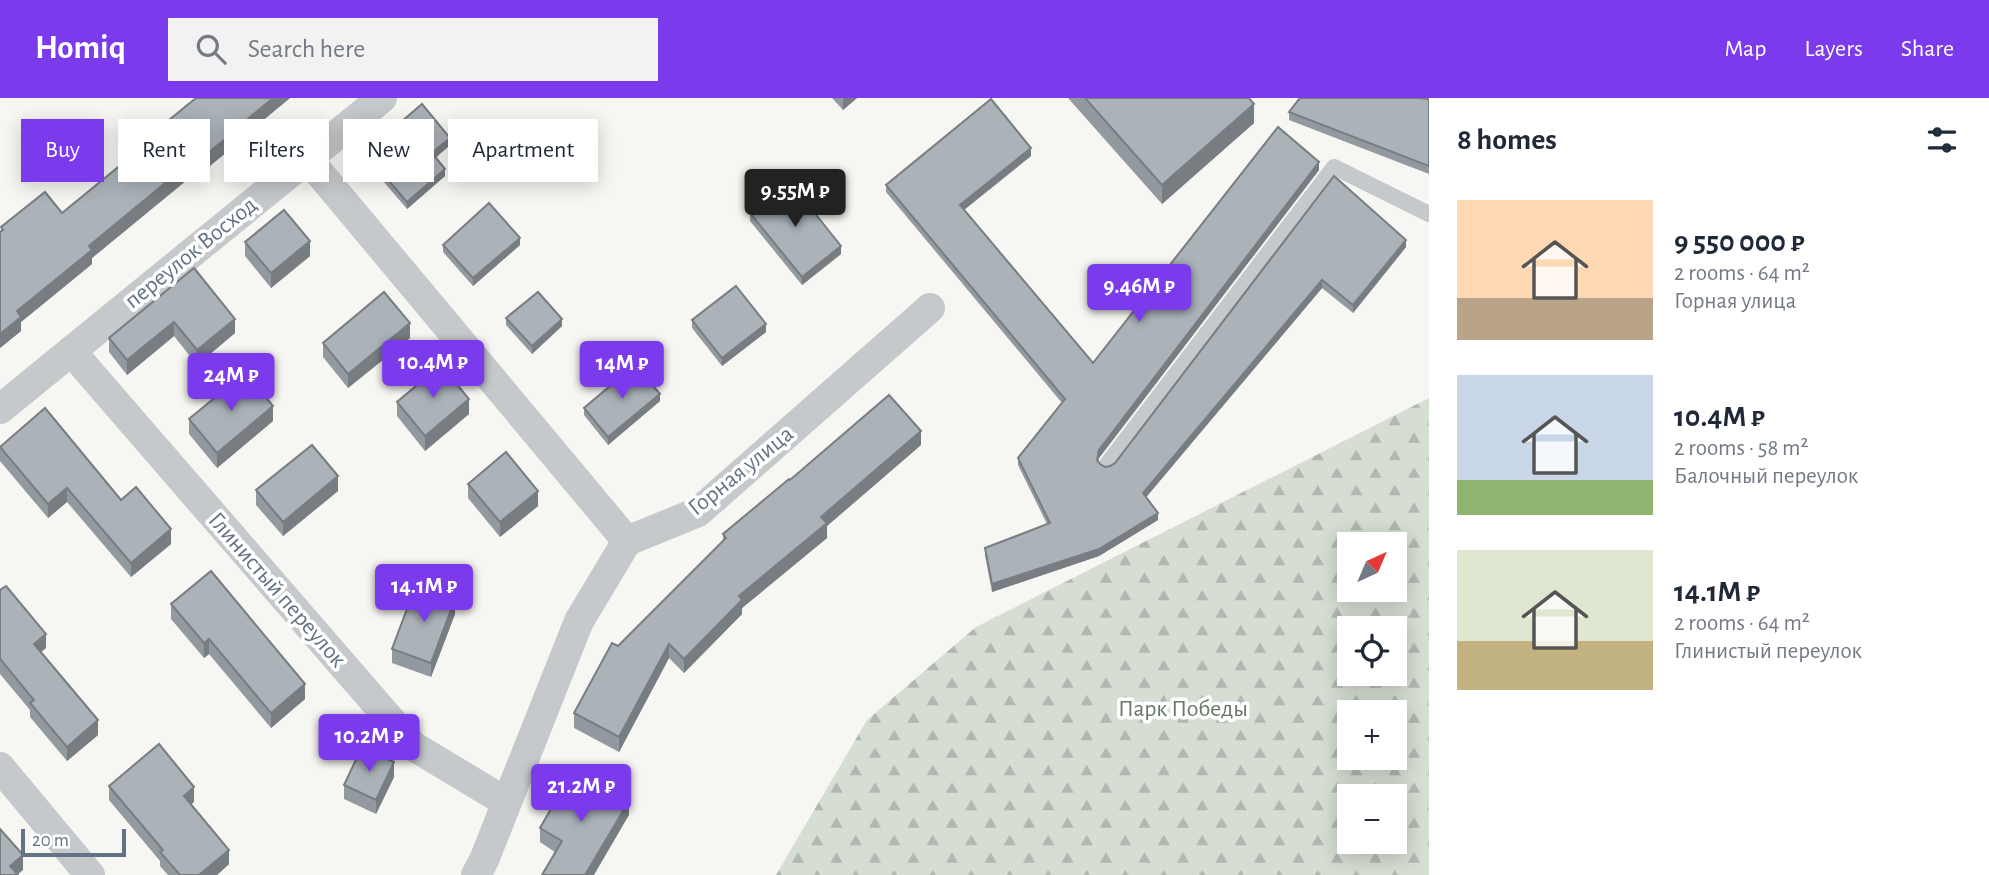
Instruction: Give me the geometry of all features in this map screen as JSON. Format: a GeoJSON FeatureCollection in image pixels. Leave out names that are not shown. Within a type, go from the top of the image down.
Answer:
{"type":"FeatureCollection","features":[{"type":"Feature","properties":{"kind":"street","name":"переулок Восход"},"geometry":{"type":"LineString","coordinates":[[329,140],[382,98]]}},
{"type":"Feature","properties":{"kind":"street","name":"переулок Восход"},"geometry":{"type":"LineString","coordinates":[[0,409],[278,182]]}},
{"type":"Feature","properties":{"kind":"street"},"geometry":{"type":"LineString","coordinates":[[327,182],[627,541],[579,621],[476,875]]}},
{"type":"Feature","properties":{"kind":"street","name":"Горная улица"},"geometry":{"type":"LineString","coordinates":[[627,541],[698,512],[930,308]]}},
{"type":"Feature","properties":{"kind":"street","name":"Глинистый переулок"},"geometry":{"type":"LineString","coordinates":[[71,351],[413,746],[506,802]]}},
{"type":"Feature","properties":{"kind":"street"},"geometry":{"type":"LineString","coordinates":[[0,767],[90,875]]}},
{"type":"Feature","properties":{"kind":"lane"},"geometry":{"type":"LineString","coordinates":[[1107,464],[1334,167],[1429,214]]}},
{"type":"Feature","properties":{"kind":"green space","name":"Парк Победы"},"geometry":{"type":"Polygon","coordinates":[[[1429,398],[1429,875],[776,875],[867,720],[976,627],[1429,398]]]}},
{"type":"Feature","properties":{"kind":"building"},"geometry":{"type":"Polygon","coordinates":[[[196,98],[273,98],[248,119],[224,119],[224,140],[210,151],[210,119],[170,119],[196,98]]]}},
{"type":"Feature","properties":{"kind":"building"},"geometry":{"type":"Polygon","coordinates":[[[1085,98],[1249,98],[1254,104],[1162,185],[1085,98]]]}},
{"type":"Feature","properties":{"kind":"building"},"geometry":{"type":"Polygon","coordinates":[[[1300,98],[1429,99],[1429,166],[1289,112],[1300,98]]]}},
{"type":"Feature","properties":{"kind":"building"},"geometry":{"type":"Polygon","coordinates":[[[991,99],[1031,148],[960,205],[1093,363],[1278,127],[1319,162],[1099,450],[1097,460],[1105,467],[1115,463],[1334,176],[1406,240],[1353,305],[1322,280],[1143,493],[1158,513],[1099,549],[992,584],[985,548],[1050,523],[1018,458],[1065,399],[886,185],[991,99]]]}},
{"type":"Feature","properties":{"kind":"building"},"geometry":{"type":"Polygon","coordinates":[[[422,104],[448,136],[448,140],[434,151],[434,119],[405,119],[422,104]]]}},
{"type":"Feature","properties":{"kind":"building"},"geometry":{"type":"Polygon","coordinates":[[[434,155],[445,169],[434,179],[434,155]]]}},
{"type":"Feature","properties":{"kind":"building"},"geometry":{"type":"Polygon","coordinates":[[[118,167],[118,182],[166,182],[89,246],[92,250],[17,311],[21,317],[0,334],[1,227],[45,192],[62,213],[100,182],[104,182],[104,179],[118,167]]]}},
{"type":"Feature","properties":{"kind":"building"},"geometry":{"type":"Polygon","coordinates":[[[789,181],[841,246],[802,277],[750,213],[789,181]]]}},
{"type":"Feature","properties":{"kind":"building"},"geometry":{"type":"Polygon","coordinates":[[[390,182],[430,182],[407,202],[390,182]]]}},
{"type":"Feature","properties":{"kind":"building"},"geometry":{"type":"Polygon","coordinates":[[[489,203],[520,238],[473,278],[443,245],[489,203]]]}},
{"type":"Feature","properties":{"kind":"building"},"geometry":{"type":"Polygon","coordinates":[[[284,210],[310,241],[271,273],[245,242],[284,210]]]}},
{"type":"Feature","properties":{"kind":"building"},"geometry":{"type":"Polygon","coordinates":[[[194,268],[235,319],[197,350],[174,322],[127,360],[109,338],[194,268]]]}},
{"type":"Feature","properties":{"kind":"building"},"geometry":{"type":"Polygon","coordinates":[[[736,286],[766,324],[722,358],[692,320],[736,286]]]}},
{"type":"Feature","properties":{"kind":"building"},"geometry":{"type":"Polygon","coordinates":[[[384,292],[410,323],[348,374],[323,343],[384,292]]]}},
{"type":"Feature","properties":{"kind":"building"},"geometry":{"type":"Polygon","coordinates":[[[538,292],[562,319],[532,346],[506,318],[538,292]]]}},
{"type":"Feature","properties":{"kind":"building"},"geometry":{"type":"Polygon","coordinates":[[[441,365],[469,399],[425,436],[397,402],[441,365]]]}},
{"type":"Feature","properties":{"kind":"building"},"geometry":{"type":"Polygon","coordinates":[[[635,365],[660,394],[608,437],[584,408],[635,365]]]}},
{"type":"Feature","properties":{"kind":"building"},"geometry":{"type":"Polygon","coordinates":[[[245,373],[273,406],[217,453],[189,419],[245,373]]]}},
{"type":"Feature","properties":{"kind":"building"},"geometry":{"type":"Polygon","coordinates":[[[889,395],[921,431],[821,517],[827,523],[739,596],[742,600],[684,659],[669,644],[619,737],[574,713],[612,643],[618,646],[726,538],[723,534],[889,395]]]}},
{"type":"Feature","properties":{"kind":"building"},"geometry":{"type":"Polygon","coordinates":[[[45,408],[121,500],[136,487],[171,529],[131,563],[67,488],[48,504],[0,447],[45,408]]]}},
{"type":"Feature","properties":{"kind":"building"},"geometry":{"type":"Polygon","coordinates":[[[312,445],[338,476],[283,522],[256,490],[312,445]]]}},
{"type":"Feature","properties":{"kind":"building"},"geometry":{"type":"Polygon","coordinates":[[[506,452],[538,491],[500,522],[468,484],[506,452]]]}},
{"type":"Feature","properties":{"kind":"building"},"geometry":{"type":"Polygon","coordinates":[[[211,571],[305,684],[271,713],[209,639],[204,643],[171,604],[211,571]]]}},
{"type":"Feature","properties":{"kind":"building"},"geometry":{"type":"Polygon","coordinates":[[[416,585],[455,599],[431,663],[392,649],[416,585]]]}},
{"type":"Feature","properties":{"kind":"building"},"geometry":{"type":"Polygon","coordinates":[[[6,586],[46,634],[34,644],[98,720],[67,747],[30,703],[34,700],[0,659],[0,590],[6,586]]]}},
{"type":"Feature","properties":{"kind":"building"},"geometry":{"type":"Polygon","coordinates":[[[159,744],[194,787],[184,796],[229,850],[199,875],[180,875],[160,852],[163,850],[109,786],[159,744]]]}},
{"type":"Feature","properties":{"kind":"building"},"geometry":{"type":"Polygon","coordinates":[[[362,747],[394,762],[376,800],[344,785],[362,747]]]}},
{"type":"Feature","properties":{"kind":"building"},"geometry":{"type":"Polygon","coordinates":[[[574,769],[629,801],[585,875],[542,875],[562,841],[540,828],[574,769]]]}},
{"type":"Feature","properties":{"kind":"building"},"geometry":{"type":"Polygon","coordinates":[[[0,829],[23,855],[10,866],[18,875],[0,875],[0,829]]]}}]}
